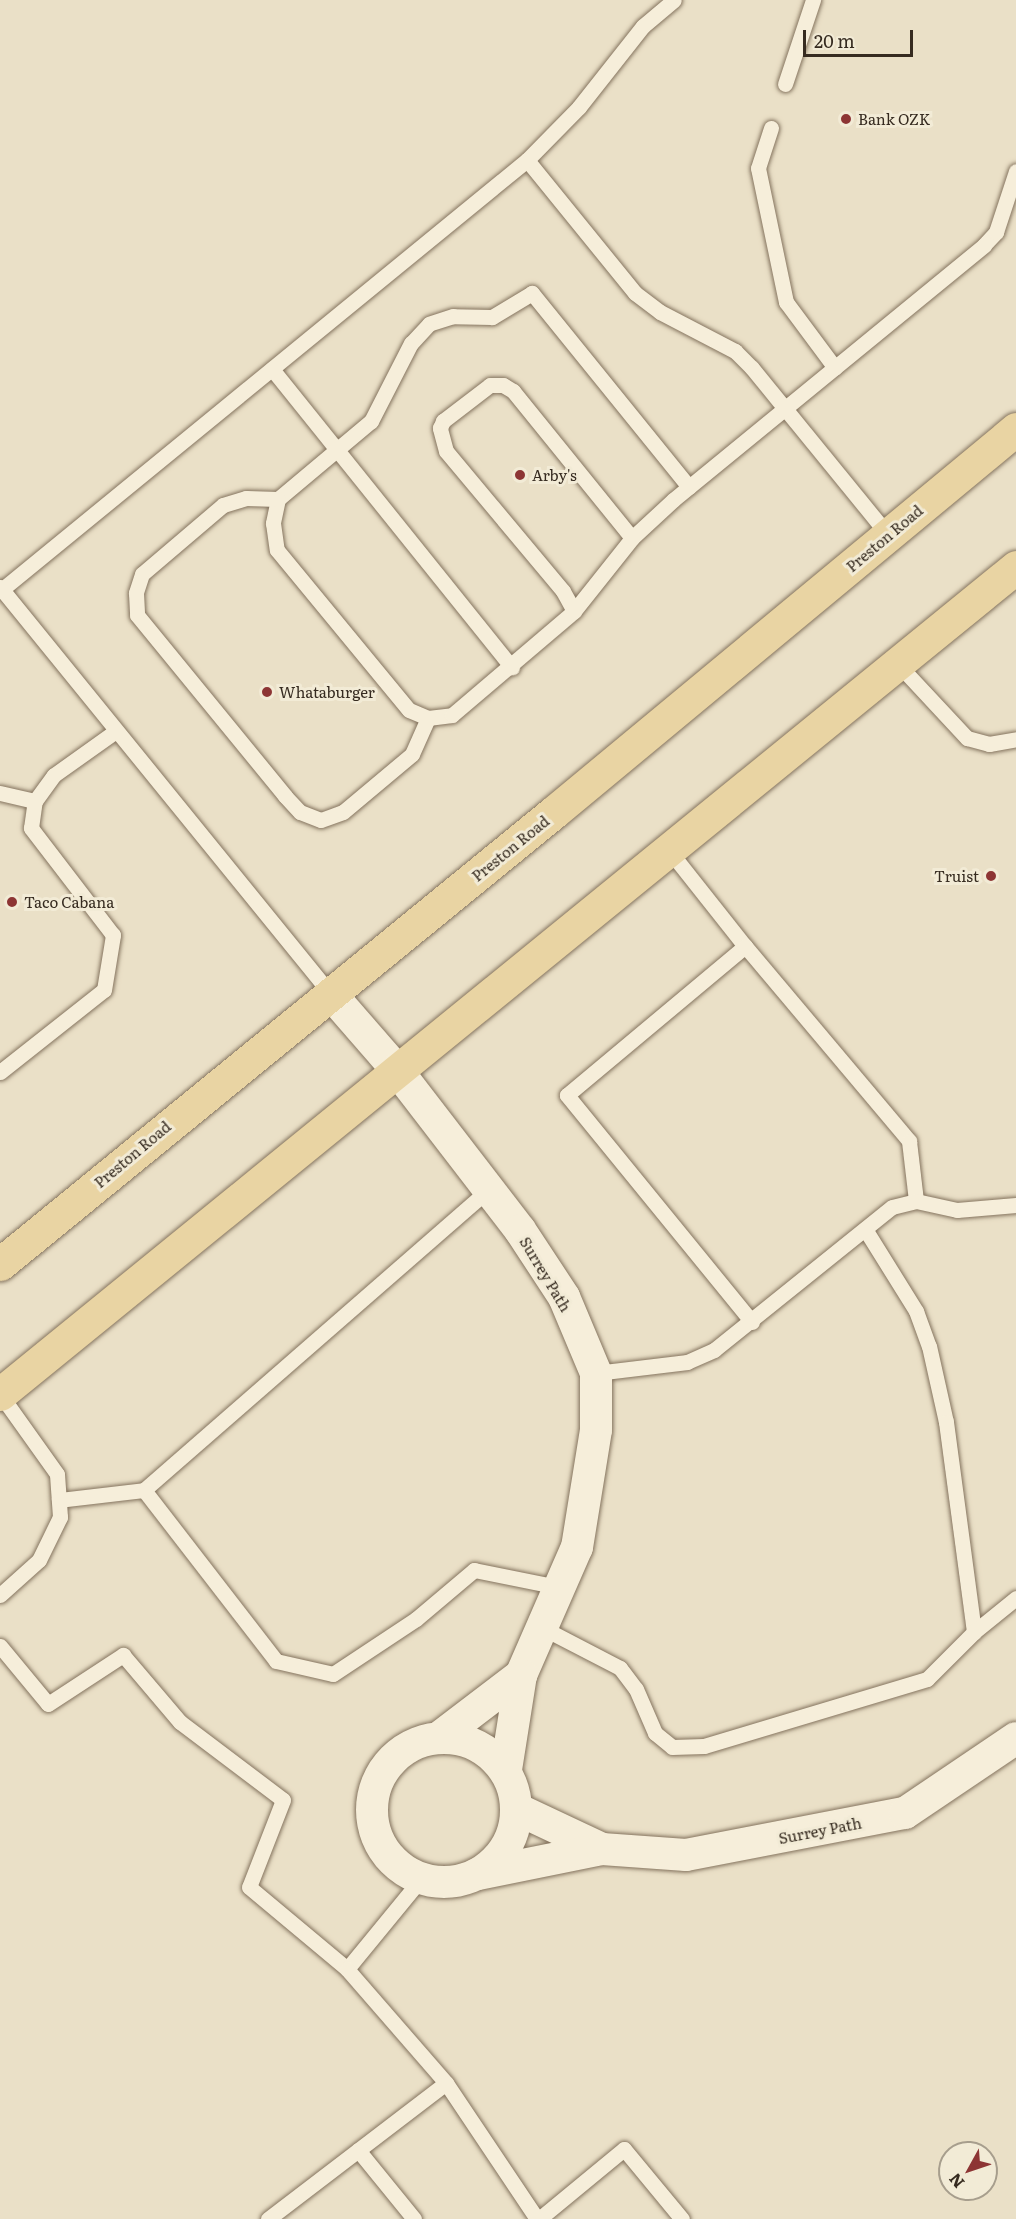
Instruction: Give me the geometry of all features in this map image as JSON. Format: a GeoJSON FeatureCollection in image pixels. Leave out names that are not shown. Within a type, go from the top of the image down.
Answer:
{"type":"FeatureCollection","features":[{"type":"Feature","properties":{"kind":"main road","name":"Preston Road"},"geometry":{"type":"LineString","coordinates":[[0,1264],[1016,429]]}},
{"type":"Feature","properties":{"kind":"main road"},"geometry":{"type":"LineString","coordinates":[[0,1394],[396,1069],[1016,567]]}},
{"type":"Feature","properties":{"kind":"street","name":"Surrey Path"},"geometry":{"type":"LineString","coordinates":[[330,993],[396,1069],[488,1190],[564,1297],[596,1373],[596,1430],[577,1547],[539,1626],[521,1676],[506,1770],[517,1809],[514,1830],[501,1855],[478,1874]]}},
{"type":"Feature","properties":{"kind":"street","name":"Surrey Path"},"geometry":{"type":"LineString","coordinates":[[521,1676],[441,1736],[409,1745],[383,1768],[371,1799],[374,1833],[393,1862],[422,1879],[451,1883],[478,1874],[602,1849],[686,1856],[905,1813],[1016,1738]]}},
{"type":"Feature","properties":{"kind":"street","name":"Surrey Path"},"geometry":{"type":"LineString","coordinates":[[441,1736],[475,1743],[506,1770]]}},
{"type":"Feature","properties":{"kind":"street","name":"Surrey Path"},"geometry":{"type":"LineString","coordinates":[[517,1809],[602,1849]]}},
{"type":"Feature","properties":{"kind":"lane"},"geometry":{"type":"LineString","coordinates":[[330,993],[1,589],[526,160],[579,107],[643,26],[674,0]]}},
{"type":"Feature","properties":{"kind":"lane"},"geometry":{"type":"LineString","coordinates":[[785,84],[813,0]]}},
{"type":"Feature","properties":{"kind":"lane"},"geometry":{"type":"LineString","coordinates":[[771,128],[758,168],[786,302],[835,368]]}},
{"type":"Feature","properties":{"kind":"lane"},"geometry":{"type":"LineString","coordinates":[[526,160],[635,293],[660,312],[735,351],[888,535]]}},
{"type":"Feature","properties":{"kind":"lane"},"geometry":{"type":"LineString","coordinates":[[689,487],[532,294],[492,317],[453,316],[429,324],[411,343],[371,421],[278,499],[273,523],[277,550],[409,710],[428,718],[452,715],[512,668],[574,611],[632,538],[689,487],[984,245],[996,232],[1016,171]]}},
{"type":"Feature","properties":{"kind":"lane"},"geometry":{"type":"LineString","coordinates":[[272,369],[512,668]]}},
{"type":"Feature","properties":{"kind":"lane"},"geometry":{"type":"LineString","coordinates":[[574,611],[563,591],[446,451],[440,428],[443,420],[490,385],[503,385],[513,391],[632,538]]}},
{"type":"Feature","properties":{"kind":"lane"},"geometry":{"type":"LineString","coordinates":[[278,499],[246,498],[223,505],[142,574],[136,593],[137,615],[285,796],[300,812],[321,820],[343,812],[412,754],[428,718]]}},
{"type":"Feature","properties":{"kind":"lane"},"geometry":{"type":"LineString","coordinates":[[897,663],[967,738],[989,744],[1016,739]]}},
{"type":"Feature","properties":{"kind":"lane"},"geometry":{"type":"LineString","coordinates":[[0,1072],[104,990],[113,935],[31,828],[35,801],[54,775],[116,730]]}},
{"type":"Feature","properties":{"kind":"lane"},"geometry":{"type":"LineString","coordinates":[[0,794],[35,801]]}},
{"type":"Feature","properties":{"kind":"lane"},"geometry":{"type":"LineString","coordinates":[[668,849],[745,946],[909,1141],[916,1201]]}},
{"type":"Feature","properties":{"kind":"lane"},"geometry":{"type":"LineString","coordinates":[[745,946],[567,1095],[752,1322]]}},
{"type":"Feature","properties":{"kind":"lane"},"geometry":{"type":"LineString","coordinates":[[59,1500],[144,1490],[488,1190]]}},
{"type":"Feature","properties":{"kind":"lane"},"geometry":{"type":"LineString","coordinates":[[596,1373],[687,1362],[714,1350],[752,1322],[892,1207],[916,1201],[957,1210],[1016,1204]]}},
{"type":"Feature","properties":{"kind":"lane"},"geometry":{"type":"LineString","coordinates":[[865,1229],[916,1311],[929,1346],[946,1422],[974,1632]]}},
{"type":"Feature","properties":{"kind":"lane"},"geometry":{"type":"LineString","coordinates":[[0,1394],[57,1474],[60,1517],[39,1560],[0,1595]]}},
{"type":"Feature","properties":{"kind":"lane"},"geometry":{"type":"LineString","coordinates":[[144,1490],[276,1661],[333,1674],[416,1619],[474,1570],[558,1587]]}},
{"type":"Feature","properties":{"kind":"lane"},"geometry":{"type":"LineString","coordinates":[[539,1626],[620,1668],[636,1689],[655,1733],[672,1747],[704,1746],[927,1679],[974,1632],[1016,1599]]}},
{"type":"Feature","properties":{"kind":"lane"},"geometry":{"type":"LineString","coordinates":[[0,1646],[48,1704],[123,1655],[180,1722],[283,1800],[249,1887],[347,1969],[446,2083],[538,2219],[624,2150],[682,2219]]}},
{"type":"Feature","properties":{"kind":"lane"},"geometry":{"type":"LineString","coordinates":[[347,1969],[422,1879]]}},
{"type":"Feature","properties":{"kind":"lane"},"geometry":{"type":"LineString","coordinates":[[269,2219],[446,2083]]}},
{"type":"Feature","properties":{"kind":"lane"},"geometry":{"type":"LineString","coordinates":[[358,2150],[414,2219]]}},
{"type":"Feature","properties":{"kind":"place","name":"Bank OZK"},"geometry":{"type":"Point","coordinates":[846,119]}},
{"type":"Feature","properties":{"kind":"place","name":"Arby's"},"geometry":{"type":"Point","coordinates":[520,475]}},
{"type":"Feature","properties":{"kind":"place","name":"Whataburger"},"geometry":{"type":"Point","coordinates":[267,692]}},
{"type":"Feature","properties":{"kind":"place","name":"Truist"},"geometry":{"type":"Point","coordinates":[991,876]}},
{"type":"Feature","properties":{"kind":"place","name":"Taco Cabana"},"geometry":{"type":"Point","coordinates":[12,902]}}]}
